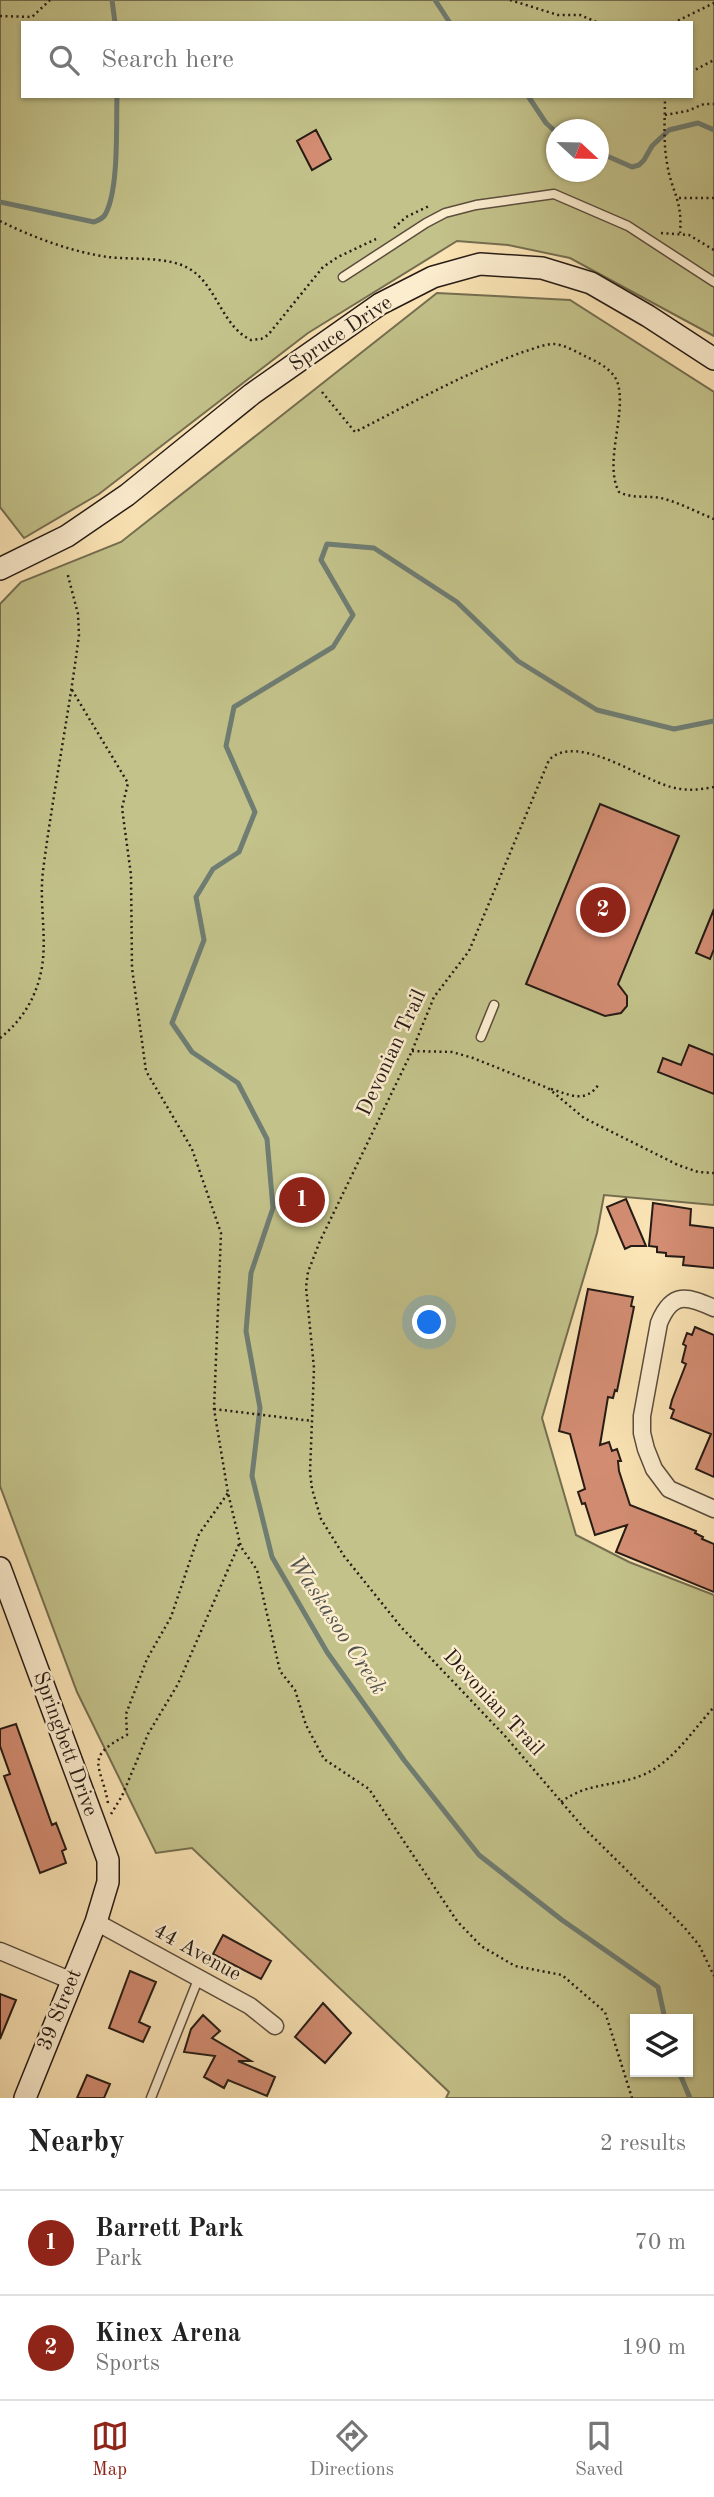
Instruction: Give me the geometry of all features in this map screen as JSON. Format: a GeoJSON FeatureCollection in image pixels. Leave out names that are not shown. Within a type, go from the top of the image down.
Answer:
{"type":"FeatureCollection","features":[{"type":"Feature","properties":{"kind":"street","name":"Spruce Drive"},"geometry":{"type":"LineString","coordinates":[[0,569],[67,536],[127,495],[252,394],[380,304],[433,276],[480,264],[542,268],[591,283],[714,359]]}},
{"type":"Feature","properties":{"kind":"street"},"geometry":{"type":"LineString","coordinates":[[714,1308],[690,1298],[678,1299],[664,1312],[659,1324],[642,1416],[642,1433],[654,1469],[669,1489],[714,1509]]}},
{"type":"Feature","properties":{"kind":"street","name":"Springbett Drive"},"geometry":{"type":"LineString","coordinates":[[0,1569],[108,1860],[108,1882],[96,1922]]}},
{"type":"Feature","properties":{"kind":"street","name":"44 Avenue"},"geometry":{"type":"LineString","coordinates":[[96,1922],[250,2006],[275,2026]]}},
{"type":"Feature","properties":{"kind":"street","name":"39 Street"},"geometry":{"type":"LineString","coordinates":[[25,2098],[96,1922]]}},
{"type":"Feature","properties":{"kind":"street"},"geometry":{"type":"LineString","coordinates":[[0,1951],[72,1980]]}},
{"type":"Feature","properties":{"kind":"lane"},"geometry":{"type":"LineString","coordinates":[[343,277],[445,213],[476,205],[554,194],[628,226],[714,282]]}},
{"type":"Feature","properties":{"kind":"lane"},"geometry":{"type":"LineString","coordinates":[[481,1037],[494,1005]]}},
{"type":"Feature","properties":{"kind":"lane"},"geometry":{"type":"LineString","coordinates":[[151,2098],[199,1977]]}},
{"type":"Feature","properties":{"kind":"path"},"geometry":{"type":"LineString","coordinates":[[0,16],[32,17],[51,0]]}},
{"type":"Feature","properties":{"kind":"path"},"geometry":{"type":"LineString","coordinates":[[510,0],[563,16],[580,15],[594,21]]}},
{"type":"Feature","properties":{"kind":"path"},"geometry":{"type":"LineString","coordinates":[[677,21],[713,4]]}},
{"type":"Feature","properties":{"kind":"path"},"geometry":{"type":"LineString","coordinates":[[693,71],[714,60]]}},
{"type":"Feature","properties":{"kind":"path"},"geometry":{"type":"LineString","coordinates":[[665,98],[666,153],[668,171],[678,198],[680,233]]}},
{"type":"Feature","properties":{"kind":"path"},"geometry":{"type":"LineString","coordinates":[[665,117],[704,104],[714,104]]}},
{"type":"Feature","properties":{"kind":"path"},"geometry":{"type":"LineString","coordinates":[[678,198],[714,198]]}},
{"type":"Feature","properties":{"kind":"path"},"geometry":{"type":"LineString","coordinates":[[390,231],[417,211],[440,202]]}},
{"type":"Feature","properties":{"kind":"path"},"geometry":{"type":"LineString","coordinates":[[0,221],[89,253],[148,259],[187,268],[204,282],[238,331],[251,340],[268,335],[330,261],[380,237]]}},
{"type":"Feature","properties":{"kind":"path"},"geometry":{"type":"LineString","coordinates":[[654,231],[680,233],[695,238],[714,250]]}},
{"type":"Feature","properties":{"kind":"path"},"geometry":{"type":"LineString","coordinates":[[322,392],[355,432],[491,364],[541,346],[563,346],[596,361],[610,371],[618,383],[614,472],[619,492],[633,497],[667,499],[714,519]]}},
{"type":"Feature","properties":{"kind":"path"},"geometry":{"type":"LineString","coordinates":[[0,1038],[27,1010],[42,968],[43,873],[49,817],[72,690],[80,621],[67,572]]}},
{"type":"Feature","properties":{"kind":"path"},"geometry":{"type":"LineString","coordinates":[[72,690],[128,783],[122,808],[131,875],[132,968],[146,1071],[192,1149],[221,1233],[214,1409],[228,1493],[240,1542],[257,1570],[280,1671],[295,1690],[306,1725],[324,1759],[369,1789],[457,1921],[481,1946],[515,1966],[562,1975],[605,2011],[632,2098]]}},
{"type":"Feature","properties":{"kind":"path","name":"Devonian Trail"},"geometry":{"type":"LineString","coordinates":[[714,786],[691,790],[673,788],[581,751],[562,751],[553,756],[543,771],[469,951],[434,997],[412,1051],[320,1241],[308,1272],[306,1287],[314,1368],[310,1472],[321,1520],[335,1544],[401,1628],[505,1736],[604,1850],[684,1927],[699,1945],[714,1976]]}},
{"type":"Feature","properties":{"kind":"path"},"geometry":{"type":"LineString","coordinates":[[412,1051],[465,1055],[548,1088],[583,1097],[591,1094],[599,1084]]}},
{"type":"Feature","properties":{"kind":"path"},"geometry":{"type":"LineString","coordinates":[[548,1088],[573,1110],[604,1128],[678,1165],[698,1172],[714,1173]]}},
{"type":"Feature","properties":{"kind":"path"},"geometry":{"type":"LineString","coordinates":[[214,1409],[313,1421]]}},
{"type":"Feature","properties":{"kind":"path"},"geometry":{"type":"LineString","coordinates":[[228,1493],[199,1534],[171,1617],[147,1659],[126,1714],[127,1735],[106,1746],[98,1759],[109,1814],[122,1796],[148,1734],[178,1684],[240,1542]]}},
{"type":"Feature","properties":{"kind":"path"},"geometry":{"type":"LineString","coordinates":[[561,1802],[581,1789],[633,1778],[650,1771],[675,1751],[714,1707]]}},
{"type":"Feature","properties":{"kind":"shaded area"},"geometry":{"type":"Polygon","coordinates":[[[0,0],[714,0],[714,336],[570,258],[508,245],[457,241],[308,333],[99,494],[24,538],[0,507],[0,0]]]}},
{"type":"Feature","properties":{"kind":"shaded area"},"geometry":{"type":"Polygon","coordinates":[[[437,293],[570,300],[714,392],[714,1205],[604,1195],[597,1233],[542,1418],[576,1535],[629,1562],[714,1595],[714,2098],[446,2098],[449,2092],[192,1848],[156,1853],[77,1692],[0,1486],[0,604],[21,582],[121,542],[437,293]]]}},
{"type":"Feature","properties":{"kind":"building"},"geometry":{"type":"Polygon","coordinates":[[[316,130],[331,159],[312,170],[297,141],[316,130]]]}},
{"type":"Feature","properties":{"kind":"building"},"geometry":{"type":"Polygon","coordinates":[[[600,804],[679,836],[618,984],[627,996],[627,1006],[621,1013],[605,1016],[526,984],[600,804]]]}},
{"type":"Feature","properties":{"kind":"building"},"geometry":{"type":"Polygon","coordinates":[[[714,909],[714,949],[710,959],[696,953],[714,909]]]}},
{"type":"Feature","properties":{"kind":"building"},"geometry":{"type":"Polygon","coordinates":[[[689,1045],[714,1055],[714,1094],[658,1072],[663,1058],[681,1065],[689,1045]]]}},
{"type":"Feature","properties":{"kind":"building"},"geometry":{"type":"Polygon","coordinates":[[[626,1199],[646,1246],[631,1246],[625,1249],[607,1207],[626,1199]]]}},
{"type":"Feature","properties":{"kind":"building"},"geometry":{"type":"Polygon","coordinates":[[[653,1203],[691,1209],[690,1225],[714,1228],[714,1268],[683,1265],[684,1257],[666,1256],[666,1253],[657,1252],[657,1247],[649,1246],[653,1203]]]}},
{"type":"Feature","properties":{"kind":"building"},"geometry":{"type":"Polygon","coordinates":[[[588,1289],[633,1297],[631,1306],[634,1307],[617,1391],[615,1390],[613,1398],[608,1397],[600,1445],[609,1442],[612,1451],[617,1449],[621,1461],[618,1461],[619,1471],[630,1505],[696,1531],[702,1539],[714,1544],[714,1592],[616,1552],[627,1525],[595,1535],[585,1503],[582,1504],[578,1492],[585,1489],[570,1434],[559,1431],[588,1289]]]}},
{"type":"Feature","properties":{"kind":"building"},"geometry":{"type":"Polygon","coordinates":[[[695,1327],[714,1335],[714,1477],[696,1469],[711,1434],[671,1418],[674,1410],[670,1408],[672,1400],[686,1364],[682,1362],[686,1346],[683,1344],[687,1333],[692,1335],[695,1327]]]}},
{"type":"Feature","properties":{"kind":"building"},"geometry":{"type":"Polygon","coordinates":[[[16,1724],[52,1825],[56,1823],[66,1849],[62,1851],[66,1863],[40,1873],[4,1776],[10,1774],[0,1746],[0,1729],[16,1724]]]}},
{"type":"Feature","properties":{"kind":"building"},"geometry":{"type":"Polygon","coordinates":[[[223,1935],[271,1961],[261,1979],[213,1954],[223,1935]]]}},
{"type":"Feature","properties":{"kind":"building"},"geometry":{"type":"Polygon","coordinates":[[[130,1971],[156,1982],[139,2022],[150,2027],[143,2042],[109,2028],[130,1971]]]}},
{"type":"Feature","properties":{"kind":"building"},"geometry":{"type":"Polygon","coordinates":[[[0,1994],[16,2000],[0,2039],[0,1994]]]}},
{"type":"Feature","properties":{"kind":"building"},"geometry":{"type":"Polygon","coordinates":[[[323,2003],[351,2033],[325,2063],[295,2037],[323,2003]]]}},
{"type":"Feature","properties":{"kind":"building"},"geometry":{"type":"Polygon","coordinates":[[[203,2015],[220,2031],[212,2038],[251,2061],[238,2061],[275,2077],[267,2096],[228,2080],[224,2088],[204,2077],[215,2056],[184,2052],[191,2029],[203,2015]]]}},
{"type":"Feature","properties":{"kind":"building"},"geometry":{"type":"Polygon","coordinates":[[[87,2075],[110,2084],[104,2098],[77,2098],[87,2075]]]}},
{"type":"Feature","properties":{"kind":"waterway"},"geometry":{"type":"LineString","coordinates":[[112,0],[115,21]]}},
{"type":"Feature","properties":{"kind":"waterway"},"geometry":{"type":"LineString","coordinates":[[435,0],[449,21]]}},
{"type":"Feature","properties":{"kind":"waterway"},"geometry":{"type":"LineString","coordinates":[[0,202],[94,222],[103,218],[110,202],[115,172],[117,98]]}},
{"type":"Feature","properties":{"kind":"waterway"},"geometry":{"type":"LineString","coordinates":[[529,98],[546,123]]}},
{"type":"Feature","properties":{"kind":"waterway"},"geometry":{"type":"LineString","coordinates":[[609,157],[632,167],[639,165],[652,146],[669,130],[698,123],[714,130]]}},
{"type":"Feature","properties":{"kind":"waterway","name":"Waskasoo Creek"},"geometry":{"type":"LineString","coordinates":[[664,2014],[658,1987],[562,1920],[479,1855],[404,1760],[327,1652],[272,1557],[252,1476],[260,1408],[246,1331],[251,1273],[273,1208],[267,1139],[238,1083],[192,1052],[172,1023],[204,940],[196,897],[213,869],[239,852],[255,812],[226,746],[234,707],[333,647],[353,615],[321,560],[327,544],[374,548],[457,602],[518,661],[597,710],[674,729],[714,721]]}},
{"type":"Feature","properties":{"kind":"waterway","name":"Waskasoo Creek"},"geometry":{"type":"LineString","coordinates":[[681,2077],[690,2098]]}},
{"type":"Feature","properties":{"kind":"place","name":"Kinex Arena"},"geometry":{"type":"Point","coordinates":[603,910]}},
{"type":"Feature","properties":{"kind":"place","name":"Barrett Park"},"geometry":{"type":"Point","coordinates":[302,1200]}}]}
